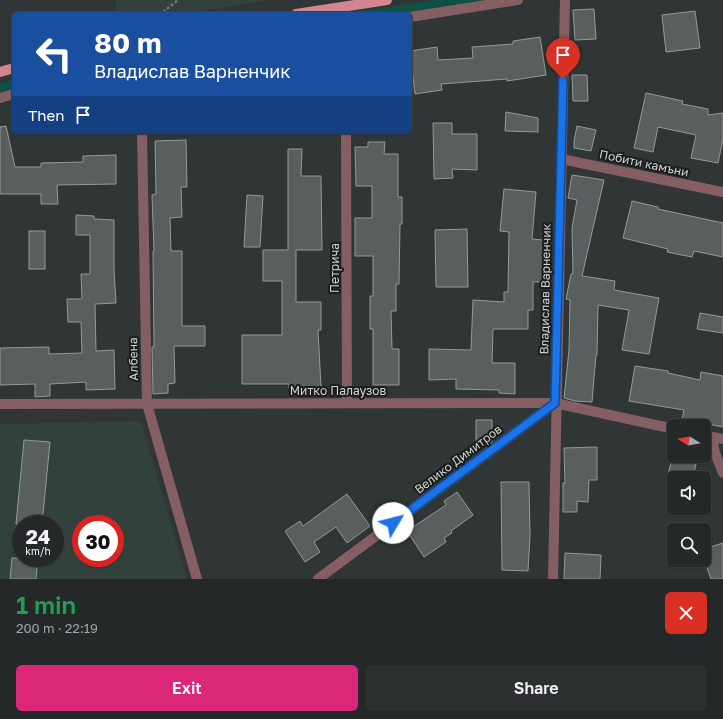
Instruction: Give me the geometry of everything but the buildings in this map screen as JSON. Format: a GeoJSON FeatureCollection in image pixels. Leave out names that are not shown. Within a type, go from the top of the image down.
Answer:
{"type":"FeatureCollection","features":[{"type":"Feature","properties":{"kind":"main road"},"geometry":{"type":"LineString","coordinates":[[309,12],[387,0]]}},
{"type":"Feature","properties":{"kind":"main road"},"geometry":{"type":"LineString","coordinates":[[0,72],[12,69]]}},
{"type":"Feature","properties":{"kind":"street"},"geometry":{"type":"LineString","coordinates":[[412,17],[518,0]]}},
{"type":"Feature","properties":{"kind":"street","name":"Владислав Варненчик"},"geometry":{"type":"LineString","coordinates":[[553,579],[560,159],[565,0]]}},
{"type":"Feature","properties":{"kind":"street"},"geometry":{"type":"LineString","coordinates":[[0,98],[12,95]]}},
{"type":"Feature","properties":{"kind":"street","name":"Албена"},"geometry":{"type":"LineString","coordinates":[[142,134],[147,404],[197,579]]}},
{"type":"Feature","properties":{"kind":"street","name":"Петрича"},"geometry":{"type":"LineString","coordinates":[[346,134],[348,403]]}},
{"type":"Feature","properties":{"kind":"street","name":"Побити камъни"},"geometry":{"type":"LineString","coordinates":[[560,159],[723,192]]}},
{"type":"Feature","properties":{"kind":"street","name":"Митко Палаузов"},"geometry":{"type":"LineString","coordinates":[[0,404],[555,403],[667,427]]}},
{"type":"Feature","properties":{"kind":"street","name":"Велико Димитров"},"geometry":{"type":"LineString","coordinates":[[318,579],[555,403]]}},
{"type":"Feature","properties":{"kind":"street"},"geometry":{"type":"LineString","coordinates":[[711,437],[723,439]]}},
{"type":"Feature","properties":{"kind":"street"},"geometry":{"type":"LineString","coordinates":[[711,443],[723,473]]}},
{"type":"Feature","properties":{"kind":"path"},"geometry":{"type":"LineString","coordinates":[[163,12],[178,0]]}},
{"type":"Feature","properties":{"kind":"shaded area"},"geometry":{"type":"Polygon","coordinates":[[[115,0],[269,0],[194,12],[117,12],[115,0]]]}},
{"type":"Feature","properties":{"kind":"shaded area"},"geometry":{"type":"Polygon","coordinates":[[[141,421],[187,579],[0,579],[0,424],[141,421]]]}},
{"type":"Feature","properties":{"kind":"green space"},"geometry":{"type":"Polygon","coordinates":[[[433,0],[518,0],[412,14],[412,12],[356,12],[433,0]]]}},
{"type":"Feature","properties":{"kind":"green space"},"geometry":{"type":"Polygon","coordinates":[[[12,80],[12,95],[0,98],[0,83],[12,80]]]}},
{"type":"Feature","properties":{"kind":"route"},"geometry":{"type":"LineString","coordinates":[[393,523],[555,403],[563,79]]}}]}
